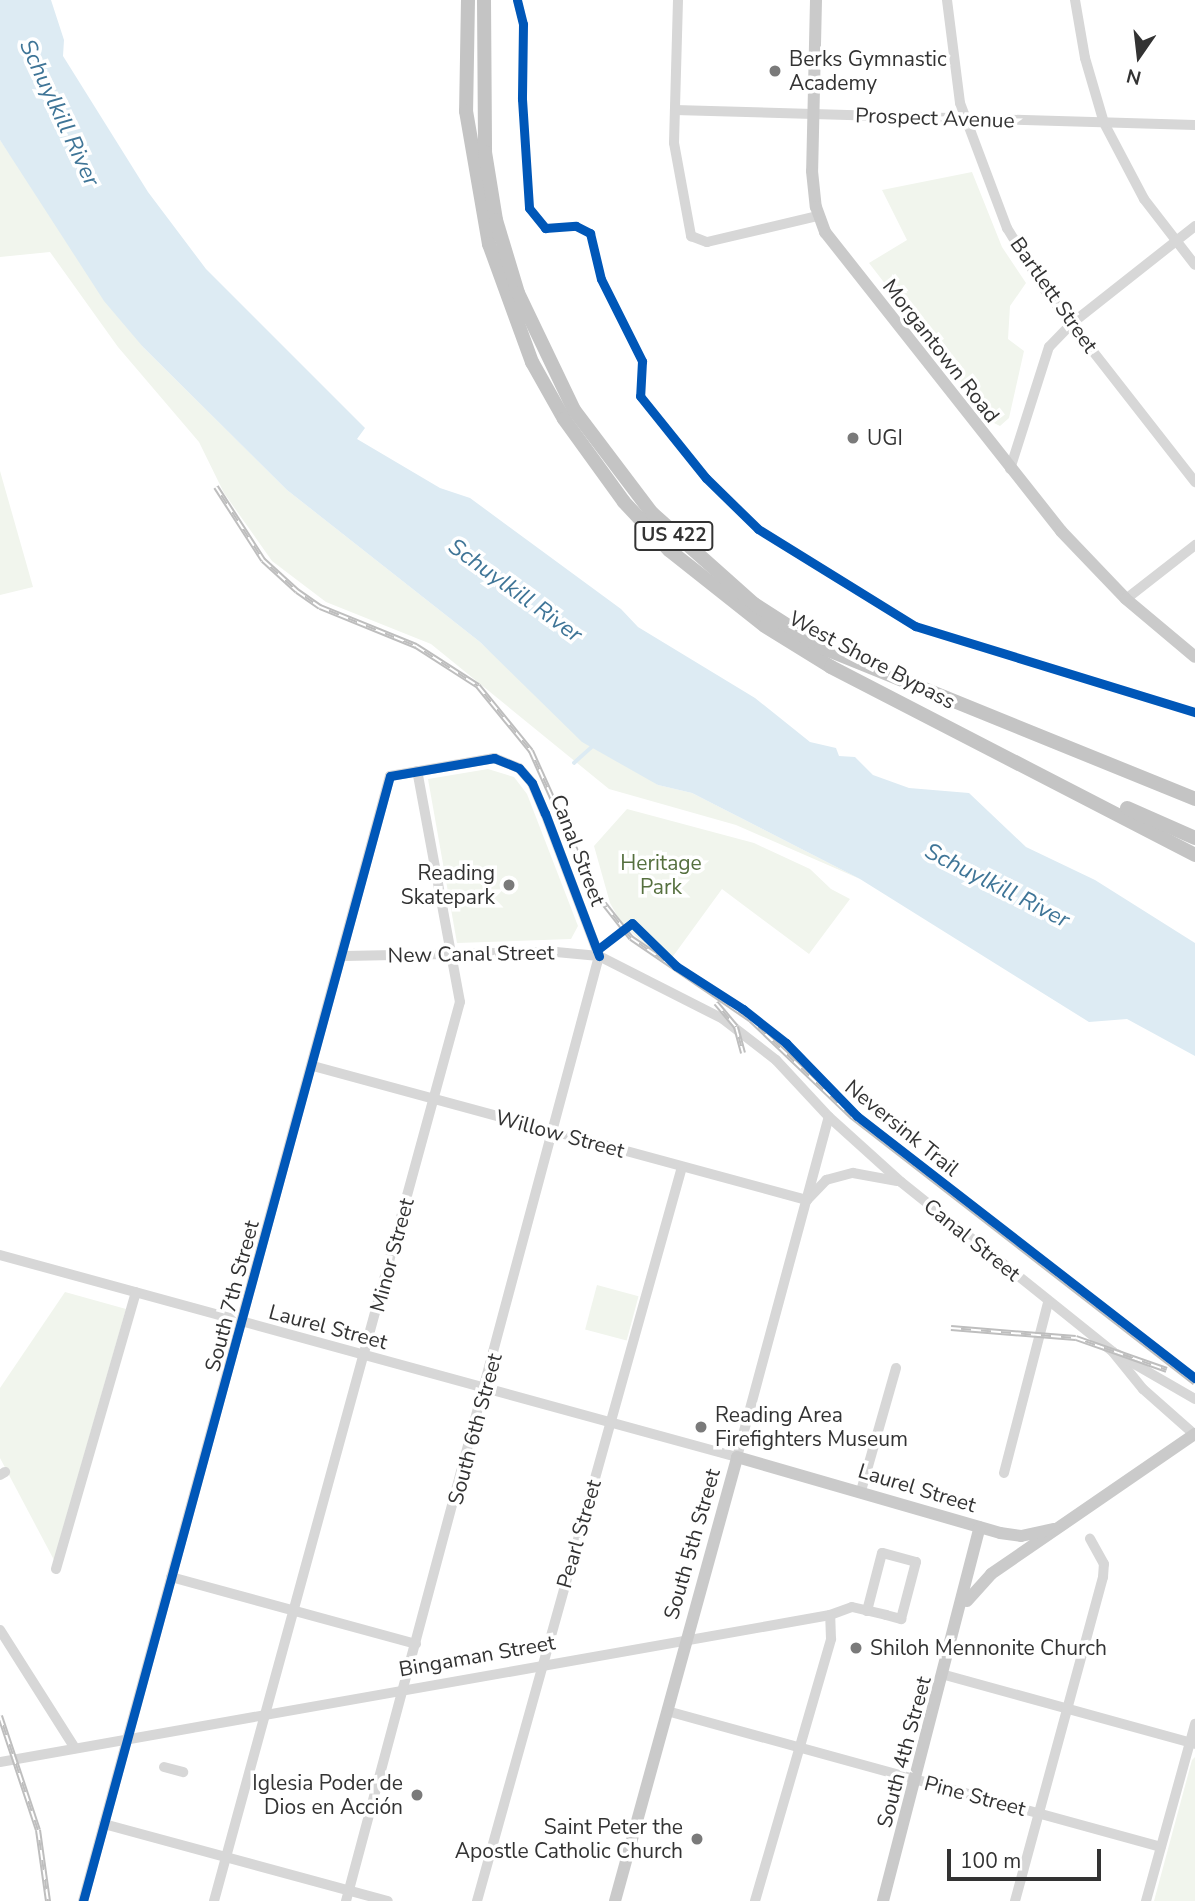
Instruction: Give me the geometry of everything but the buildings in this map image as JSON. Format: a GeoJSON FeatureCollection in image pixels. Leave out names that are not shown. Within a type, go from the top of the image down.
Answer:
{"type":"FeatureCollection","features":[{"type":"Feature","properties":{"kind":"highway","name":"West Shore Bypass"},"geometry":{"type":"LineString","coordinates":[[468,0],[466,111],[489,244],[532,362],[602,474],[669,550],[765,626],[831,667],[1023,763],[1195,855]]}},
{"type":"Feature","properties":{"kind":"highway","name":"West Shore Bypass"},"geometry":{"type":"LineString","coordinates":[[484,0],[485,152],[496,220],[536,336],[574,410],[609,461],[675,537],[776,621],[861,666],[1195,799]]}},
{"type":"Feature","properties":{"kind":"highway"},"geometry":{"type":"LineString","coordinates":[[1045,739],[1195,807]]}},
{"type":"Feature","properties":{"kind":"highway"},"geometry":{"type":"LineString","coordinates":[[1023,763],[1195,838]]}},
{"type":"Feature","properties":{"kind":"main road","name":"Morgantown Road"},"geometry":{"type":"LineString","coordinates":[[816,0],[812,114],[818,216],[830,239],[1010,469],[1126,599],[1195,657]]}},
{"type":"Feature","properties":{"kind":"main road"},"geometry":{"type":"LineString","coordinates":[[1057,1527],[1195,1435]]}},
{"type":"Feature","properties":{"kind":"main road","name":"Laurel Street"},"geometry":{"type":"LineString","coordinates":[[737,1457],[1021,1536],[1057,1527]]}},
{"type":"Feature","properties":{"kind":"main road","name":"South 5th Street"},"geometry":{"type":"LineString","coordinates":[[615,1901],[737,1457]]}},
{"type":"Feature","properties":{"kind":"main road","name":"South 4th Street"},"geometry":{"type":"LineString","coordinates":[[883,1901],[961,1614],[981,1527]]}},
{"type":"Feature","properties":{"kind":"main road","name":"South 4th Street"},"geometry":{"type":"LineString","coordinates":[[961,1614],[985,1579],[1057,1527]]}},
{"type":"Feature","properties":{"kind":"street"},"geometry":{"type":"LineString","coordinates":[[678,0],[675,110],[679,190],[689,233],[699,242],[818,216]]}},
{"type":"Feature","properties":{"kind":"street","name":"Bartlett Street"},"geometry":{"type":"LineString","coordinates":[[947,0],[951,49],[967,119],[1007,228],[1071,324],[1195,482]]}},
{"type":"Feature","properties":{"kind":"street"},"geometry":{"type":"LineString","coordinates":[[1075,0],[1085,58],[1104,123],[1144,199],[1195,265]]}},
{"type":"Feature","properties":{"kind":"street","name":"Prospect Avenue"},"geometry":{"type":"LineString","coordinates":[[675,110],[1195,125]]}},
{"type":"Feature","properties":{"kind":"street"},"geometry":{"type":"LineString","coordinates":[[1010,469],[1044,357],[1071,324],[1195,226]]}},
{"type":"Feature","properties":{"kind":"street"},"geometry":{"type":"LineString","coordinates":[[1126,599],[1195,545]]}},
{"type":"Feature","properties":{"kind":"street","name":"Canal Street"},"geometry":{"type":"LineString","coordinates":[[390,776],[494,758],[519,768],[532,783],[545,813],[599,956],[736,1027],[776,1060],[829,1117],[901,1182],[1048,1303],[1113,1352],[1143,1389],[1195,1435]]}},
{"type":"Feature","properties":{"kind":"street","name":"Minor Street"},"geometry":{"type":"LineString","coordinates":[[214,1901],[460,1002],[417,771]]}},
{"type":"Feature","properties":{"kind":"street","name":"South 7th Street"},"geometry":{"type":"LineString","coordinates":[[83,1901],[125,1739],[344,956],[390,776]]}},
{"type":"Feature","properties":{"kind":"street","name":"New Canal Street"},"geometry":{"type":"LineString","coordinates":[[344,956],[556,951],[599,956]]}},
{"type":"Feature","properties":{"kind":"street","name":"South 6th Street"},"geometry":{"type":"LineString","coordinates":[[348,1896],[555,1132],[599,956]]}},
{"type":"Feature","properties":{"kind":"street","name":"Willow Street"},"geometry":{"type":"LineString","coordinates":[[313,1066],[807,1200]]}},
{"type":"Feature","properties":{"kind":"street","name":"South 5th Street"},"geometry":{"type":"LineString","coordinates":[[737,1457],[829,1117]]}},
{"type":"Feature","properties":{"kind":"street","name":"Pearl Street"},"geometry":{"type":"LineString","coordinates":[[477,1901],[682,1167]]}},
{"type":"Feature","properties":{"kind":"street"},"geometry":{"type":"LineString","coordinates":[[807,1200],[826,1180],[853,1173],[901,1182]]}},
{"type":"Feature","properties":{"kind":"street","name":"Laurel Street"},"geometry":{"type":"LineString","coordinates":[[0,1255],[737,1457]]}},
{"type":"Feature","properties":{"kind":"street"},"geometry":{"type":"LineString","coordinates":[[56,1569],[135,1292]]}},
{"type":"Feature","properties":{"kind":"street"},"geometry":{"type":"LineString","coordinates":[[1004,1473],[1048,1303]]}},
{"type":"Feature","properties":{"kind":"street","name":"Canal Street"},"geometry":{"type":"LineString","coordinates":[[1113,1352],[1139,1363],[1195,1399]]}},
{"type":"Feature","properties":{"kind":"street"},"geometry":{"type":"LineString","coordinates":[[862,1491],[896,1368]]}},
{"type":"Feature","properties":{"kind":"street"},"geometry":{"type":"LineString","coordinates":[[1015,1901],[1103,1577],[1104,1564],[1090,1539]]}},
{"type":"Feature","properties":{"kind":"street","name":"Bingaman Street"},"geometry":{"type":"LineString","coordinates":[[0,1762],[831,1615],[852,1607],[867,1611],[901,1619],[916,1562],[882,1553],[867,1611]]}},
{"type":"Feature","properties":{"kind":"street"},"geometry":{"type":"LineString","coordinates":[[171,1577],[416,1644]]}},
{"type":"Feature","properties":{"kind":"street"},"geometry":{"type":"LineString","coordinates":[[755,1901],[831,1639],[831,1615]]}},
{"type":"Feature","properties":{"kind":"street"},"geometry":{"type":"LineString","coordinates":[[0,1630],[75,1748]]}},
{"type":"Feature","properties":{"kind":"street"},"geometry":{"type":"LineString","coordinates":[[945,1675],[1192,1744]]}},
{"type":"Feature","properties":{"kind":"street","name":"Pine Street"},"geometry":{"type":"LineString","coordinates":[[667,1711],[1161,1847]]}},
{"type":"Feature","properties":{"kind":"street"},"geometry":{"type":"LineString","coordinates":[[1146,1901],[1192,1744],[1195,1724]]}},
{"type":"Feature","properties":{"kind":"street"},"geometry":{"type":"LineString","coordinates":[[164,1766],[183,1772]]}},
{"type":"Feature","properties":{"kind":"street"},"geometry":{"type":"LineString","coordinates":[[104,1824],[226,1857],[348,1896],[388,1901]]}},
{"type":"Feature","properties":{"kind":"green space"},"geometry":{"type":"Polygon","coordinates":[[[0,140],[143,347],[287,490],[480,642],[529,688],[658,785],[692,793],[860,879],[736,825],[609,789],[431,644],[326,602],[272,561],[224,493],[199,442],[118,347],[50,252],[0,257],[0,140]]]}},
{"type":"Feature","properties":{"kind":"green space"},"geometry":{"type":"Polygon","coordinates":[[[972,172],[1002,247],[1026,283],[1010,306],[1008,339],[1024,351],[1009,418],[1000,426],[992,422],[869,263],[907,240],[882,190],[972,172]]]}},
{"type":"Feature","properties":{"kind":"green space"},"geometry":{"type":"Polygon","coordinates":[[[0,471],[33,587],[0,595],[0,471]]]}},
{"type":"Feature","properties":{"kind":"green space"},"geometry":{"type":"Polygon","coordinates":[[[488,769],[514,777],[527,794],[578,926],[571,939],[457,943],[428,779],[488,769]]]}},
{"type":"Feature","properties":{"kind":"green space","name":"Heritage Park"},"geometry":{"type":"Polygon","coordinates":[[[627,809],[754,843],[810,869],[831,889],[850,899],[809,954],[722,889],[671,959],[663,960],[622,924],[610,903],[594,846],[627,809]]]}},
{"type":"Feature","properties":{"kind":"green space"},"geometry":{"type":"Polygon","coordinates":[[[597,1285],[639,1296],[627,1341],[585,1329],[597,1285]]]}},
{"type":"Feature","properties":{"kind":"green space"},"geometry":{"type":"Polygon","coordinates":[[[65,1292],[126,1309],[54,1560],[0,1458],[0,1388],[65,1292]]]}},
{"type":"Feature","properties":{"kind":"green space"},"geometry":{"type":"Polygon","coordinates":[[[1195,1757],[1195,1901],[1154,1901],[1192,1760],[1195,1757]]]}},
{"type":"Feature","properties":{"kind":"water","name":"Schuylkill River"},"geometry":{"type":"Polygon","coordinates":[[[0,0],[51,0],[64,40],[63,56],[148,192],[206,269],[365,428],[357,439],[440,488],[470,498],[621,609],[638,627],[755,698],[810,742],[836,748],[839,756],[855,757],[873,775],[909,788],[969,793],[1026,847],[1095,880],[1195,943],[1195,1056],[1127,1019],[1089,1022],[860,879],[692,793],[658,785],[582,742],[480,642],[287,490],[143,347],[104,301],[0,140],[0,0]]]}},
{"type":"Feature","properties":{"kind":"waterway"},"geometry":{"type":"LineString","coordinates":[[574,763],[593,746]]}},
{"type":"Feature","properties":{"kind":"railway"},"geometry":{"type":"LineString","coordinates":[[216,487],[263,560],[297,591],[320,607],[416,646],[478,686],[531,751],[594,891],[631,938],[751,1020],[851,1116],[1195,1383]]}},
{"type":"Feature","properties":{"kind":"railway"},"geometry":{"type":"LineString","coordinates":[[716,1003],[736,1027],[743,1053]]}},
{"type":"Feature","properties":{"kind":"railway"},"geometry":{"type":"LineString","coordinates":[[951,1328],[1076,1338],[1167,1370]]}},
{"type":"Feature","properties":{"kind":"railway"},"geometry":{"type":"LineString","coordinates":[[0,1716],[38,1830],[48,1901]]}},
{"type":"Feature","properties":{"kind":"cycle path"},"geometry":{"type":"LineString","coordinates":[[517,0],[523,24],[522,99],[529,208],[545,228],[576,226],[590,233],[601,279],[642,361],[640,396],[706,478],[758,529],[915,626],[1195,712]]}},
{"type":"Feature","properties":{"kind":"cycle path"},"geometry":{"type":"LineString","coordinates":[[83,1901],[390,776],[494,758],[519,768],[532,783],[545,813],[599,956]]}},
{"type":"Feature","properties":{"kind":"cycle path","name":"Neversink Trail"},"geometry":{"type":"LineString","coordinates":[[597,950],[632,923],[676,966],[743,1009],[786,1043],[857,1116],[1195,1378]]}},
{"type":"Feature","properties":{"kind":"place","name":"Berks Gymnastic Academy"},"geometry":{"type":"Point","coordinates":[775,71]}},
{"type":"Feature","properties":{"kind":"place","name":"UGI"},"geometry":{"type":"Point","coordinates":[853,438]}},
{"type":"Feature","properties":{"kind":"place","name":"Reading Skatepark"},"geometry":{"type":"Point","coordinates":[509,885]}},
{"type":"Feature","properties":{"kind":"place","name":"Reading Area Firefighters Museum"},"geometry":{"type":"Point","coordinates":[701,1427]}},
{"type":"Feature","properties":{"kind":"place","name":"Shiloh Mennonite Church"},"geometry":{"type":"Point","coordinates":[856,1648]}},
{"type":"Feature","properties":{"kind":"place","name":"Iglesia Poder de Dios en Acción"},"geometry":{"type":"Point","coordinates":[417,1795]}},
{"type":"Feature","properties":{"kind":"place","name":"Saint Peter the Apostle Catholic Church"},"geometry":{"type":"Point","coordinates":[697,1839]}}]}
